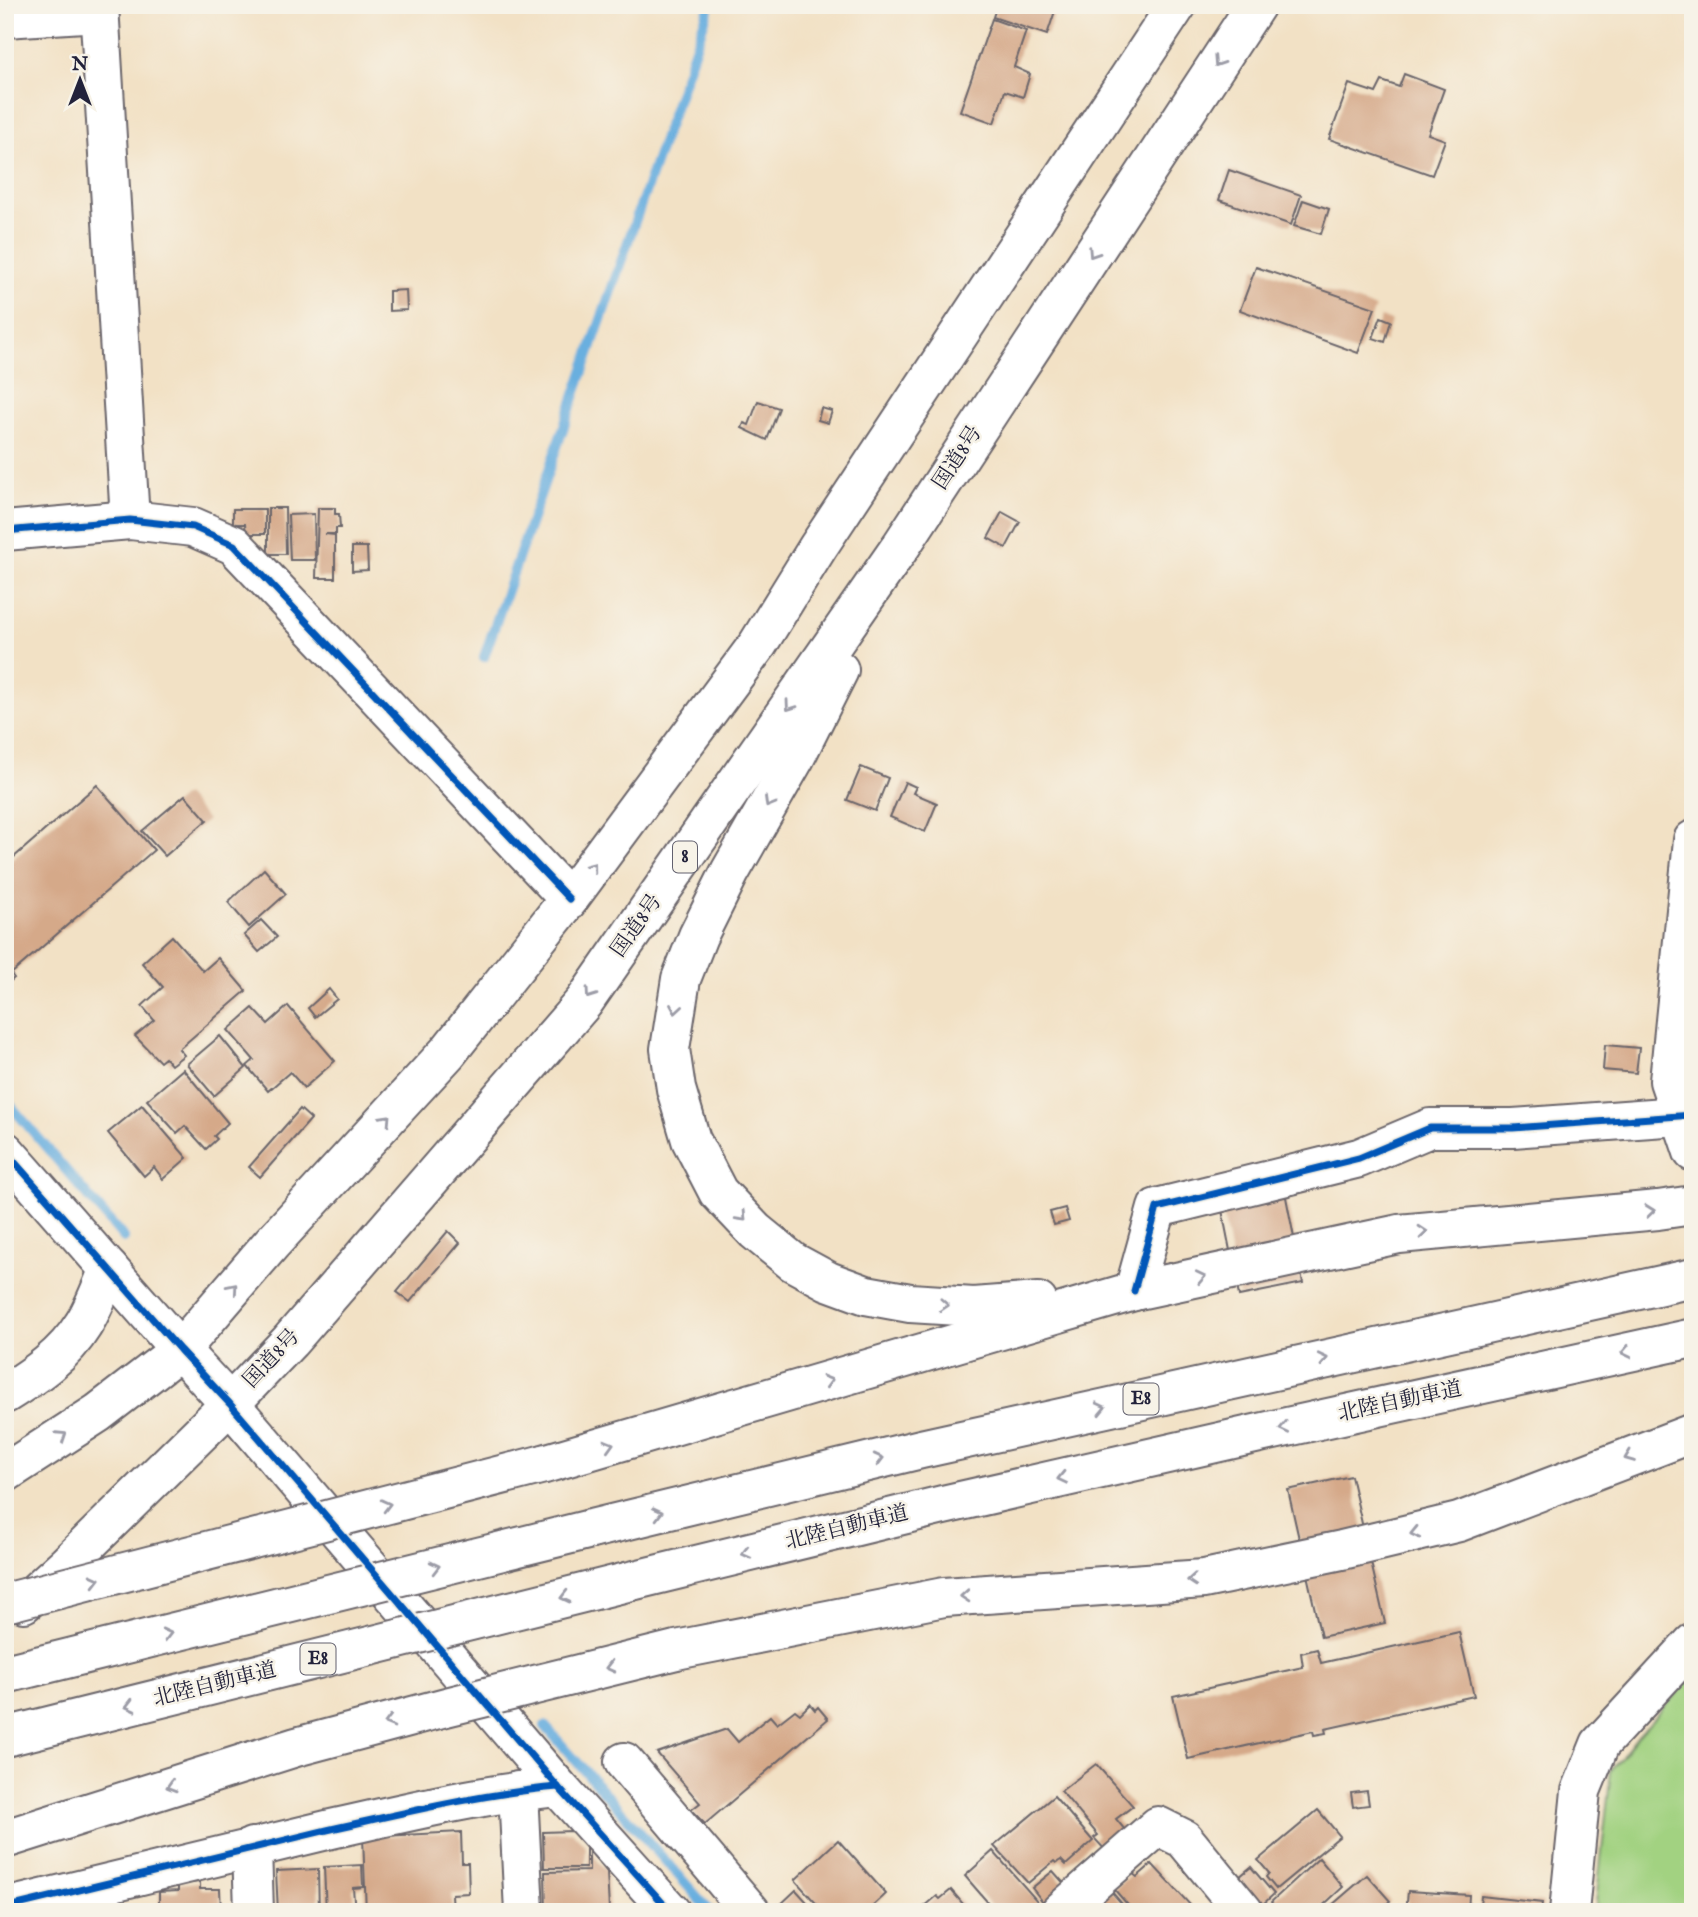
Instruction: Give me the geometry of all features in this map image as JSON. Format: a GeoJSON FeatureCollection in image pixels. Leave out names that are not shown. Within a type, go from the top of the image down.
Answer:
{"type":"FeatureCollection","features":[{"type":"Feature","properties":{"kind":"main road"},"geometry":{"type":"LineString","coordinates":[[5,1473],[98,1413],[180,1350],[271,1244],[448,1052],[569,899],[758,644],[818,547],[1178,5]]}},
{"type":"Feature","properties":{"kind":"main road","name":"国道8号"},"geometry":{"type":"LineString","coordinates":[[5,1620],[67,1564],[230,1404],[290,1341],[584,1002],[901,546],[1256,5]]}},
{"type":"Feature","properties":{"kind":"main road"},"geometry":{"type":"LineString","coordinates":[[5,18],[99,9],[130,520]]}},
{"type":"Feature","properties":{"kind":"main road"},"geometry":{"type":"LineString","coordinates":[[5,531],[130,520],[193,527],[234,545],[569,899]]}},
{"type":"Feature","properties":{"kind":"main road"},"geometry":{"type":"LineString","coordinates":[[901,546],[795,758],[724,883],[681,979],[670,1049],[676,1089],[691,1140],[719,1192],[755,1231],[793,1262],[828,1281],[866,1295],[911,1303],[974,1307],[1134,1291]]}},
{"type":"Feature","properties":{"kind":"main road"},"geometry":{"type":"LineString","coordinates":[[1134,1291],[1157,1208],[1359,1158],[1430,1128],[1689,1128],[1668,1080],[1693,840]]}},
{"type":"Feature","properties":{"kind":"main road"},"geometry":{"type":"LineString","coordinates":[[5,1151],[230,1404],[558,1787],[671,1912]]}},
{"type":"Feature","properties":{"kind":"main road"},"geometry":{"type":"LineString","coordinates":[[5,1603],[544,1464],[1134,1291],[1399,1234],[1693,1205]]}},
{"type":"Feature","properties":{"kind":"main road"},"geometry":{"type":"LineString","coordinates":[[5,1394],[39,1372],[64,1350],[84,1324],[109,1269]]}},
{"type":"Feature","properties":{"kind":"main road","name":"E8"},"geometry":{"type":"LineString","coordinates":[[5,1674],[921,1449],[1693,1278]]}},
{"type":"Feature","properties":{"kind":"main road","name":"北陸自動車道"},"geometry":{"type":"LineString","coordinates":[[5,1737],[984,1496],[1693,1338]]}},
{"type":"Feature","properties":{"kind":"main road"},"geometry":{"type":"LineString","coordinates":[[5,1839],[296,1747],[676,1650],[944,1597],[1204,1579],[1460,1522],[1693,1433]]}},
{"type":"Feature","properties":{"kind":"main road"},"geometry":{"type":"LineString","coordinates":[[1569,1912],[1581,1791],[1600,1744],[1693,1643]]}},
{"type":"Feature","properties":{"kind":"main road"},"geometry":{"type":"LineString","coordinates":[[624,1762],[751,1912]]}},
{"type":"Feature","properties":{"kind":"main road"},"geometry":{"type":"LineString","coordinates":[[5,1908],[392,1816],[518,1791],[558,1787]]}},
{"type":"Feature","properties":{"kind":"main road"},"geometry":{"type":"LineString","coordinates":[[518,1791],[524,1912]]}},
{"type":"Feature","properties":{"kind":"main road"},"geometry":{"type":"LineString","coordinates":[[1060,1912],[1158,1826],[1184,1839],[1244,1912]]}},
{"type":"Feature","properties":{"kind":"main road"},"geometry":{"type":"LineString","coordinates":[[253,1847],[254,1912]]}},
{"type":"Feature","properties":{"kind":"green space"},"geometry":{"type":"Polygon","coordinates":[[[1693,1676],[1693,1912],[1595,1912],[1611,1771],[1638,1736],[1693,1676]]]}},
{"type":"Feature","properties":{"kind":"building"},"geometry":{"type":"Polygon","coordinates":[[[997,5],[1057,5],[1047,35],[993,17],[997,5]]]}},
{"type":"Feature","properties":{"kind":"building"},"geometry":{"type":"Polygon","coordinates":[[[992,19],[1026,31],[1014,67],[1030,74],[1023,97],[1005,91],[994,123],[960,111],[992,19]]]}},
{"type":"Feature","properties":{"kind":"building"},"geometry":{"type":"Polygon","coordinates":[[[1404,74],[1444,89],[1428,134],[1445,140],[1432,175],[1329,139],[1349,84],[1376,93],[1382,81],[1399,87],[1404,74]]]}},
{"type":"Feature","properties":{"kind":"building"},"geometry":{"type":"Polygon","coordinates":[[[1229,170],[1301,195],[1291,225],[1219,200],[1229,170]]]}},
{"type":"Feature","properties":{"kind":"building"},"geometry":{"type":"Polygon","coordinates":[[[1303,200],[1329,209],[1321,234],[1294,226],[1303,200]]]}},
{"type":"Feature","properties":{"kind":"building"},"geometry":{"type":"Polygon","coordinates":[[[1256,267],[1375,308],[1358,353],[1240,310],[1256,267]]]}},
{"type":"Feature","properties":{"kind":"building"},"geometry":{"type":"Polygon","coordinates":[[[406,290],[407,310],[389,311],[389,291],[406,290]]]}},
{"type":"Feature","properties":{"kind":"building"},"geometry":{"type":"Polygon","coordinates":[[[1381,317],[1391,321],[1385,342],[1373,338],[1381,317]]]}},
{"type":"Feature","properties":{"kind":"building"},"geometry":{"type":"Polygon","coordinates":[[[758,401],[779,408],[767,440],[742,428],[744,423],[749,425],[758,401]]]}},
{"type":"Feature","properties":{"kind":"building"},"geometry":{"type":"Polygon","coordinates":[[[821,408],[832,411],[828,423],[818,420],[821,408]]]}},
{"type":"Feature","properties":{"kind":"building"},"geometry":{"type":"Polygon","coordinates":[[[268,508],[285,508],[286,554],[268,554],[268,508]]]}},
{"type":"Feature","properties":{"kind":"building"},"geometry":{"type":"Polygon","coordinates":[[[318,508],[335,508],[335,514],[339,514],[340,528],[336,528],[336,534],[325,534],[335,535],[335,578],[316,578],[318,508]]]}},
{"type":"Feature","properties":{"kind":"building"},"geometry":{"type":"Polygon","coordinates":[[[233,509],[265,509],[265,534],[246,534],[245,524],[233,524],[233,509]]]}},
{"type":"Feature","properties":{"kind":"building"},"geometry":{"type":"Polygon","coordinates":[[[1002,512],[1020,522],[1006,548],[988,538],[1002,512]]]}},
{"type":"Feature","properties":{"kind":"building"},"geometry":{"type":"Polygon","coordinates":[[[314,514],[315,560],[290,560],[288,515],[314,514]]]}},
{"type":"Feature","properties":{"kind":"building"},"geometry":{"type":"Polygon","coordinates":[[[352,547],[367,547],[368,570],[352,571],[352,547]]]}},
{"type":"Feature","properties":{"kind":"building"},"geometry":{"type":"Polygon","coordinates":[[[861,767],[888,778],[875,811],[847,800],[861,767]]]}},
{"type":"Feature","properties":{"kind":"building"},"geometry":{"type":"Polygon","coordinates":[[[905,782],[916,787],[913,793],[937,803],[925,832],[890,817],[905,782]]]}},
{"type":"Feature","properties":{"kind":"building"},"geometry":{"type":"Polygon","coordinates":[[[97,785],[154,850],[11,974],[14,978],[5,986],[5,865],[97,785]]]}},
{"type":"Feature","properties":{"kind":"building"},"geometry":{"type":"Polygon","coordinates":[[[185,795],[207,820],[165,856],[142,831],[185,795]]]}},
{"type":"Feature","properties":{"kind":"building"},"geometry":{"type":"Polygon","coordinates":[[[264,869],[286,894],[249,927],[228,902],[264,869]]]}},
{"type":"Feature","properties":{"kind":"building"},"geometry":{"type":"Polygon","coordinates":[[[261,920],[277,937],[259,952],[244,935],[261,920]]]}},
{"type":"Feature","properties":{"kind":"building"},"geometry":{"type":"Polygon","coordinates":[[[172,936],[203,971],[218,958],[246,991],[179,1049],[184,1055],[171,1065],[165,1058],[160,1062],[135,1036],[154,1020],[142,1006],[163,987],[142,963],[172,936]]]}},
{"type":"Feature","properties":{"kind":"building"},"geometry":{"type":"Polygon","coordinates":[[[329,989],[337,999],[315,1017],[308,1008],[329,989]]]}},
{"type":"Feature","properties":{"kind":"building"},"geometry":{"type":"Polygon","coordinates":[[[288,1006],[335,1061],[304,1088],[290,1072],[268,1091],[247,1066],[254,1060],[228,1030],[253,1008],[268,1024],[288,1006]]]}},
{"type":"Feature","properties":{"kind":"building"},"geometry":{"type":"Polygon","coordinates":[[[220,1036],[246,1068],[214,1096],[187,1064],[220,1036]]]}},
{"type":"Feature","properties":{"kind":"building"},"geometry":{"type":"Polygon","coordinates":[[[1605,1045],[1639,1048],[1636,1073],[1603,1070],[1605,1045]]]}},
{"type":"Feature","properties":{"kind":"building"},"geometry":{"type":"Polygon","coordinates":[[[183,1069],[228,1123],[214,1136],[217,1139],[206,1149],[185,1126],[177,1133],[147,1100],[183,1069]]]}},
{"type":"Feature","properties":{"kind":"building"},"geometry":{"type":"Polygon","coordinates":[[[142,1105],[187,1158],[163,1179],[154,1167],[144,1176],[108,1133],[142,1105]]]}},
{"type":"Feature","properties":{"kind":"building"},"geometry":{"type":"Polygon","coordinates":[[[300,1109],[311,1119],[260,1177],[249,1167],[300,1109]]]}},
{"type":"Feature","properties":{"kind":"building"},"geometry":{"type":"Polygon","coordinates":[[[1285,1192],[1303,1283],[1239,1296],[1221,1205],[1285,1192]]]}},
{"type":"Feature","properties":{"kind":"building"},"geometry":{"type":"Polygon","coordinates":[[[1065,1208],[1069,1221],[1054,1225],[1050,1212],[1065,1208]]]}},
{"type":"Feature","properties":{"kind":"building"},"geometry":{"type":"Polygon","coordinates":[[[448,1231],[460,1243],[410,1302],[397,1292],[448,1231]]]}},
{"type":"Feature","properties":{"kind":"building"},"geometry":{"type":"Polygon","coordinates":[[[1351,1476],[1385,1623],[1321,1637],[1288,1490],[1351,1476]]]}},
{"type":"Feature","properties":{"kind":"building"},"geometry":{"type":"Polygon","coordinates":[[[1459,1632],[1474,1696],[1325,1729],[1326,1733],[1314,1735],[1313,1731],[1188,1759],[1173,1696],[1303,1667],[1301,1653],[1317,1649],[1321,1663],[1459,1632]]]}},
{"type":"Feature","properties":{"kind":"building"},"geometry":{"type":"Polygon","coordinates":[[[810,1704],[815,1710],[818,1707],[828,1719],[705,1824],[691,1810],[700,1803],[657,1753],[727,1729],[738,1742],[770,1716],[777,1724],[795,1710],[800,1714],[810,1704]]]}},
{"type":"Feature","properties":{"kind":"building"},"geometry":{"type":"Polygon","coordinates":[[[1096,1764],[1133,1806],[1116,1819],[1129,1835],[1109,1854],[1094,1838],[1098,1835],[1061,1791],[1096,1764]]]}},
{"type":"Feature","properties":{"kind":"building"},"geometry":{"type":"Polygon","coordinates":[[[1367,1791],[1369,1805],[1353,1807],[1351,1793],[1367,1791]]]}},
{"type":"Feature","properties":{"kind":"building"},"geometry":{"type":"Polygon","coordinates":[[[1054,1796],[1093,1841],[1066,1865],[1061,1860],[1056,1863],[1054,1861],[1028,1883],[994,1846],[1054,1796]]]}},
{"type":"Feature","properties":{"kind":"building"},"geometry":{"type":"Polygon","coordinates":[[[1318,1810],[1340,1836],[1276,1889],[1266,1877],[1269,1873],[1258,1860],[1318,1810]]]}},
{"type":"Feature","properties":{"kind":"building"},"geometry":{"type":"Polygon","coordinates":[[[572,1831],[586,1847],[586,1868],[544,1868],[543,1832],[572,1831]]]}},
{"type":"Feature","properties":{"kind":"building"},"geometry":{"type":"Polygon","coordinates":[[[461,1832],[462,1863],[468,1863],[469,1893],[452,1894],[453,1912],[366,1912],[363,1837],[461,1832]]]}},
{"type":"Feature","properties":{"kind":"building"},"geometry":{"type":"Polygon","coordinates":[[[838,1840],[886,1894],[872,1907],[875,1912],[823,1911],[795,1880],[838,1840]]]}},
{"type":"Feature","properties":{"kind":"building"},"geometry":{"type":"Polygon","coordinates":[[[589,1850],[607,1872],[609,1909],[546,1911],[545,1872],[589,1871],[589,1850]]]}},
{"type":"Feature","properties":{"kind":"building"},"geometry":{"type":"Polygon","coordinates":[[[993,1851],[1045,1910],[1043,1912],[1029,1912],[1022,1904],[1013,1912],[996,1912],[965,1876],[993,1851]]]}},
{"type":"Feature","properties":{"kind":"building"},"geometry":{"type":"Polygon","coordinates":[[[1319,1858],[1343,1887],[1316,1912],[1279,1912],[1271,1902],[1319,1858]]]}},
{"type":"Feature","properties":{"kind":"building"},"geometry":{"type":"Polygon","coordinates":[[[1152,1864],[1194,1909],[1192,1912],[1134,1912],[1114,1889],[1132,1873],[1137,1877],[1152,1864]]]}},
{"type":"Feature","properties":{"kind":"building"},"geometry":{"type":"Polygon","coordinates":[[[362,1865],[363,1887],[353,1888],[355,1912],[326,1912],[324,1867],[362,1865]]]}},
{"type":"Feature","properties":{"kind":"building"},"geometry":{"type":"Polygon","coordinates":[[[1251,1867],[1274,1894],[1261,1906],[1238,1878],[1251,1867]]]}},
{"type":"Feature","properties":{"kind":"building"},"geometry":{"type":"Polygon","coordinates":[[[318,1869],[319,1912],[278,1912],[276,1871],[318,1869]]]}},
{"type":"Feature","properties":{"kind":"building"},"geometry":{"type":"Polygon","coordinates":[[[1053,1871],[1068,1888],[1047,1907],[1032,1888],[1053,1871]]]}},
{"type":"Feature","properties":{"kind":"building"},"geometry":{"type":"Polygon","coordinates":[[[1367,1875],[1390,1901],[1377,1912],[1324,1912],[1367,1875]]]}},
{"type":"Feature","properties":{"kind":"building"},"geometry":{"type":"Polygon","coordinates":[[[200,1882],[200,1889],[220,1889],[221,1912],[159,1912],[159,1892],[178,1891],[178,1884],[200,1882]]]}},
{"type":"Feature","properties":{"kind":"building"},"geometry":{"type":"Polygon","coordinates":[[[796,1890],[816,1912],[786,1912],[780,1905],[796,1890]]]}},
{"type":"Feature","properties":{"kind":"building"},"geometry":{"type":"Polygon","coordinates":[[[951,1890],[970,1912],[918,1912],[937,1896],[940,1899],[951,1890]]]}},
{"type":"Feature","properties":{"kind":"building"},"geometry":{"type":"Polygon","coordinates":[[[1111,1891],[1129,1912],[1089,1912],[1111,1891]]]}},
{"type":"Feature","properties":{"kind":"building"},"geometry":{"type":"Polygon","coordinates":[[[1408,1891],[1469,1895],[1468,1912],[1406,1912],[1408,1891]]]}},
{"type":"Feature","properties":{"kind":"building"},"geometry":{"type":"Polygon","coordinates":[[[1481,1896],[1542,1903],[1541,1912],[1479,1912],[1481,1896]]]}},
{"type":"Feature","properties":{"kind":"waterway"},"geometry":{"type":"LineString","coordinates":[[484,657],[710,5]]}},
{"type":"Feature","properties":{"kind":"waterway"},"geometry":{"type":"LineString","coordinates":[[5,1099],[124,1238]]}},
{"type":"Feature","properties":{"kind":"waterway"},"geometry":{"type":"LineString","coordinates":[[545,1726],[711,1912]]}},
{"type":"Feature","properties":{"kind":"cycle path"},"geometry":{"type":"LineString","coordinates":[[5,531],[130,520],[193,527],[234,545],[569,899]]}},
{"type":"Feature","properties":{"kind":"cycle path"},"geometry":{"type":"LineString","coordinates":[[1134,1291],[1157,1208],[1359,1158],[1430,1128],[1513,1128],[1693,1115]]}},
{"type":"Feature","properties":{"kind":"cycle path"},"geometry":{"type":"LineString","coordinates":[[5,1151],[230,1404],[558,1787],[671,1912]]}},
{"type":"Feature","properties":{"kind":"cycle path"},"geometry":{"type":"LineString","coordinates":[[5,1908],[413,1811],[500,1794],[558,1787]]}}]}
